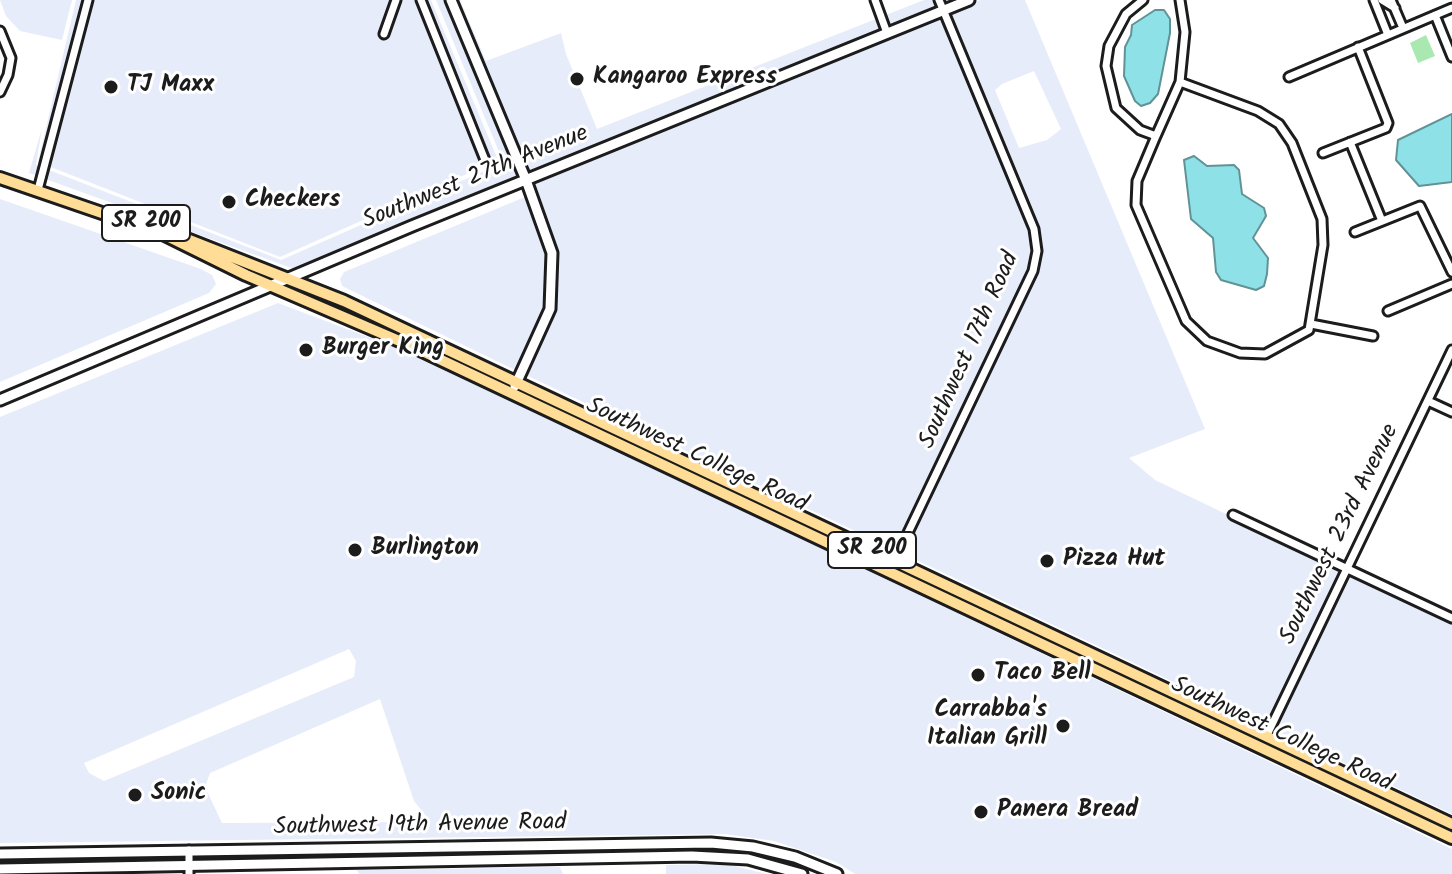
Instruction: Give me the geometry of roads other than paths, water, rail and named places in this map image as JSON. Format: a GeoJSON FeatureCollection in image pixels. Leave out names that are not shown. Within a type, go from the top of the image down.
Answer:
{"type":"FeatureCollection","features":[{"type":"Feature","properties":{"kind":"main road"},"geometry":{"type":"LineString","coordinates":[[451,0],[526,180],[552,253],[550,309],[514,388]]}},
{"type":"Feature","properties":{"kind":"main road","name":"Southwest 27th Avenue"},"geometry":{"type":"LineString","coordinates":[[0,400],[526,180],[969,0]]}},
{"type":"Feature","properties":{"kind":"main road","name":"Southwest College Road"},"geometry":{"type":"LineString","coordinates":[[0,175],[39,186],[291,278],[514,388],[892,566],[1452,824]]}},
{"type":"Feature","properties":{"kind":"main road","name":"Southwest College Road"},"geometry":{"type":"LineString","coordinates":[[0,175],[163,234],[272,286],[514,388]]}},
{"type":"Feature","properties":{"kind":"main road","name":"Southwest College Road"},"geometry":{"type":"LineString","coordinates":[[892,566],[1452,838]]}},
{"type":"Feature","properties":{"kind":"main road","name":"Southwest 19th Avenue Road"},"geometry":{"type":"LineString","coordinates":[[0,854],[711,843],[767,850],[837,874]]}},
{"type":"Feature","properties":{"kind":"main road","name":"Southwest 19th Avenue Road"},"geometry":{"type":"LineString","coordinates":[[0,869],[189,870],[720,857],[748,859],[802,874]]}},
{"type":"Feature","properties":{"kind":"street"},"geometry":{"type":"LineString","coordinates":[[39,186],[88,0]]}},
{"type":"Feature","properties":{"kind":"street"},"geometry":{"type":"LineString","coordinates":[[384,34],[396,0]]}},
{"type":"Feature","properties":{"kind":"street"},"geometry":{"type":"LineString","coordinates":[[421,0],[485,160]]}},
{"type":"Feature","properties":{"kind":"street"},"geometry":{"type":"LineString","coordinates":[[875,0],[887,33]]}},
{"type":"Feature","properties":{"kind":"street","name":"Southwest 17th Road"},"geometry":{"type":"LineString","coordinates":[[892,566],[1033,271],[1037,251],[1034,229],[939,0]]}},
{"type":"Feature","properties":{"kind":"street"},"geometry":{"type":"LineString","coordinates":[[1143,0],[1126,14],[1109,46],[1107,81],[1116,108],[1140,130],[1156,136]]}},
{"type":"Feature","properties":{"kind":"street"},"geometry":{"type":"LineString","coordinates":[[1180,0],[1185,32],[1180,82],[1137,181],[1136,205],[1186,321],[1207,341],[1240,353],[1265,354],[1297,340],[1311,324],[1323,245],[1322,219],[1292,143],[1279,124],[1258,111],[1180,82]]}},
{"type":"Feature","properties":{"kind":"street"},"geometry":{"type":"LineString","coordinates":[[1374,0],[1388,35]]}},
{"type":"Feature","properties":{"kind":"street"},"geometry":{"type":"LineString","coordinates":[[1382,0],[1393,4],[1403,28]]}},
{"type":"Feature","properties":{"kind":"street"},"geometry":{"type":"LineString","coordinates":[[1289,77],[1452,8]]}},
{"type":"Feature","properties":{"kind":"street"},"geometry":{"type":"LineString","coordinates":[[1435,15],[1452,57]]}},
{"type":"Feature","properties":{"kind":"street"},"geometry":{"type":"LineString","coordinates":[[0,31],[11,58],[0,92]]}},
{"type":"Feature","properties":{"kind":"street"},"geometry":{"type":"LineString","coordinates":[[1323,153],[1386,128],[1388,123],[1358,47]]}},
{"type":"Feature","properties":{"kind":"street"},"geometry":{"type":"LineString","coordinates":[[1350,142],[1382,221]]}},
{"type":"Feature","properties":{"kind":"street"},"geometry":{"type":"LineString","coordinates":[[1355,232],[1420,206],[1452,272]]}},
{"type":"Feature","properties":{"kind":"street"},"geometry":{"type":"LineString","coordinates":[[1388,311],[1452,284]]}},
{"type":"Feature","properties":{"kind":"street"},"geometry":{"type":"LineString","coordinates":[[1311,324],[1373,336]]}},
{"type":"Feature","properties":{"kind":"street","name":"Southwest 23rd Avenue"},"geometry":{"type":"LineString","coordinates":[[1266,737],[1452,350]]}},
{"type":"Feature","properties":{"kind":"street"},"geometry":{"type":"LineString","coordinates":[[1428,401],[1452,412]]}},
{"type":"Feature","properties":{"kind":"street"},"geometry":{"type":"LineString","coordinates":[[1233,515],[1452,618]]}},
{"type":"Feature","properties":{"kind":"street"},"geometry":{"type":"LineString","coordinates":[[189,850],[189,870]]}},
{"type":"Feature","properties":{"kind":"water"},"geometry":{"type":"Polygon","coordinates":[[[1155,10],[1164,10],[1170,19],[1170,33],[1158,94],[1150,103],[1141,106],[1135,101],[1124,76],[1125,47],[1132,25],[1155,10]]]}},
{"type":"Feature","properties":{"kind":"water"},"geometry":{"type":"Polygon","coordinates":[[[1452,114],[1452,182],[1419,186],[1396,160],[1398,140],[1452,114]]]}},
{"type":"Feature","properties":{"kind":"water"},"geometry":{"type":"Polygon","coordinates":[[[1194,156],[1207,166],[1234,165],[1239,170],[1242,194],[1264,208],[1266,216],[1253,238],[1268,258],[1267,274],[1264,286],[1256,290],[1221,280],[1216,272],[1213,238],[1191,219],[1184,160],[1194,156]]]}},
{"type":"Feature","properties":{"kind":"place","name":"Kangaroo Express"},"geometry":{"type":"Point","coordinates":[577,79]}},
{"type":"Feature","properties":{"kind":"place","name":"TJ Maxx"},"geometry":{"type":"Point","coordinates":[111,87]}},
{"type":"Feature","properties":{"kind":"place","name":"Checkers"},"geometry":{"type":"Point","coordinates":[229,202]}},
{"type":"Feature","properties":{"kind":"place","name":"Burger King"},"geometry":{"type":"Point","coordinates":[306,350]}},
{"type":"Feature","properties":{"kind":"place","name":"Burlington"},"geometry":{"type":"Point","coordinates":[355,550]}},
{"type":"Feature","properties":{"kind":"place","name":"Pizza Hut"},"geometry":{"type":"Point","coordinates":[1047,561]}},
{"type":"Feature","properties":{"kind":"place","name":"Taco Bell"},"geometry":{"type":"Point","coordinates":[978,675]}},
{"type":"Feature","properties":{"kind":"place","name":"Carrabba's Italian Grill"},"geometry":{"type":"Point","coordinates":[1063,726]}},
{"type":"Feature","properties":{"kind":"place","name":"Sonic"},"geometry":{"type":"Point","coordinates":[135,795]}},
{"type":"Feature","properties":{"kind":"place","name":"Panera Bread"},"geometry":{"type":"Point","coordinates":[981,812]}}]}
